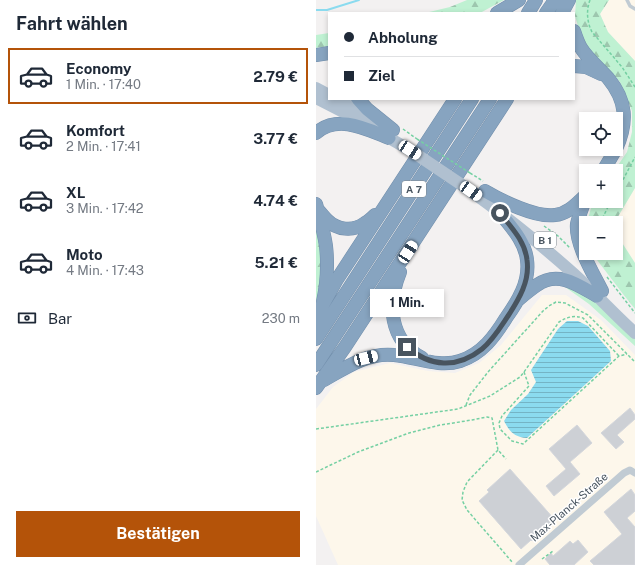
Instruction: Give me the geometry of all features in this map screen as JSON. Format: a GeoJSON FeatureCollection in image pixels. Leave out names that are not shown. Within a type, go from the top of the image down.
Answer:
{"type":"FeatureCollection","features":[{"type":"Feature","properties":{"kind":"highway"},"geometry":{"type":"LineString","coordinates":[[499,12],[520,0]]}},
{"type":"Feature","properties":{"kind":"highway"},"geometry":{"type":"LineString","coordinates":[[512,12],[520,0]]}},
{"type":"Feature","properties":{"kind":"highway"},"geometry":{"type":"LineString","coordinates":[[529,12],[536,0]]}},
{"type":"Feature","properties":{"kind":"highway"},"geometry":{"type":"LineString","coordinates":[[547,12],[555,0]]}},
{"type":"Feature","properties":{"kind":"highway"},"geometry":{"type":"LineString","coordinates":[[563,12],[570,0]]}},
{"type":"Feature","properties":{"kind":"highway"},"geometry":{"type":"LineString","coordinates":[[570,0],[570,12]]}},
{"type":"Feature","properties":{"kind":"highway"},"geometry":{"type":"LineString","coordinates":[[575,33],[586,54],[617,90],[622,102],[624,114],[623,129]]}},
{"type":"Feature","properties":{"kind":"highway"},"geometry":{"type":"LineString","coordinates":[[316,55],[328,53]]}},
{"type":"Feature","properties":{"kind":"highway"},"geometry":{"type":"LineString","coordinates":[[575,66],[586,67],[608,78]]}},
{"type":"Feature","properties":{"kind":"highway"},"geometry":{"type":"LineString","coordinates":[[359,100],[391,134]]}},
{"type":"Feature","properties":{"kind":"highway"},"geometry":{"type":"LineString","coordinates":[[322,306],[336,281],[454,100]]}},
{"type":"Feature","properties":{"kind":"highway","name":"A 7"},"geometry":{"type":"LineString","coordinates":[[316,339],[471,100]]}},
{"type":"Feature","properties":{"kind":"highway","name":"A 7"},"geometry":{"type":"LineString","coordinates":[[316,365],[489,100]]}},
{"type":"Feature","properties":{"kind":"highway"},"geometry":{"type":"LineString","coordinates":[[318,385],[345,348],[506,100]]}},
{"type":"Feature","properties":{"kind":"highway"},"geometry":{"type":"LineString","coordinates":[[316,133],[320,129],[340,123],[355,125],[391,134]]}},
{"type":"Feature","properties":{"kind":"highway"},"geometry":{"type":"LineString","coordinates":[[486,187],[506,203],[542,215],[555,216],[570,209],[579,202]]}},
{"type":"Feature","properties":{"kind":"highway"},"geometry":{"type":"LineString","coordinates":[[317,206],[327,221],[336,227],[344,229],[354,228],[364,224],[383,209]]}},
{"type":"Feature","properties":{"kind":"highway"},"geometry":{"type":"LineString","coordinates":[[316,326],[322,306],[326,282],[327,263],[326,247],[317,206]]}},
{"type":"Feature","properties":{"kind":"highway"},"geometry":{"type":"LineString","coordinates":[[582,208],[577,224],[577,236],[599,294]]}},
{"type":"Feature","properties":{"kind":"highway"},"geometry":{"type":"LineString","coordinates":[[318,385],[349,366],[366,358],[380,355],[394,355],[431,362],[452,363],[472,356],[482,349],[498,331],[519,299],[528,271],[527,258],[523,243],[500,213]]}},
{"type":"Feature","properties":{"kind":"highway"},"geometry":{"type":"LineString","coordinates":[[408,252],[397,279],[393,294],[392,304],[394,322],[397,332],[407,347],[414,353],[431,362]]}},
{"type":"Feature","properties":{"kind":"highway"},"geometry":{"type":"LineString","coordinates":[[519,299],[538,284],[547,280],[558,279],[572,281],[599,294]]}},
{"type":"Feature","properties":{"kind":"main road"},"geometry":{"type":"LineString","coordinates":[[316,88],[328,94]]}},
{"type":"Feature","properties":{"kind":"main road","name":"B 1"},"geometry":{"type":"LineString","coordinates":[[316,98],[349,115],[414,144],[466,178],[486,187],[554,248],[635,333]]}},
{"type":"Feature","properties":{"kind":"main road","name":"B 1"},"geometry":{"type":"LineString","coordinates":[[338,100],[391,134]]}},
{"type":"Feature","properties":{"kind":"main road","name":"B 1"},"geometry":{"type":"LineString","coordinates":[[466,178],[500,213],[635,325]]}},
{"type":"Feature","properties":{"kind":"street","name":"Max-Planck-Straße"},"geometry":{"type":"LineString","coordinates":[[523,564],[624,473],[630,470],[635,473]]}},
{"type":"Feature","properties":{"kind":"lane"},"geometry":{"type":"LineString","coordinates":[[627,0],[630,6],[635,9]]}},
{"type":"Feature","properties":{"kind":"path"},"geometry":{"type":"LineString","coordinates":[[590,0],[588,7],[588,18],[592,32],[625,71],[635,86]]}},
{"type":"Feature","properties":{"kind":"path"},"geometry":{"type":"LineString","coordinates":[[414,144],[466,178],[486,187]]}},
{"type":"Feature","properties":{"kind":"path"},"geometry":{"type":"LineString","coordinates":[[623,180],[635,157]]}},
{"type":"Feature","properties":{"kind":"path"},"geometry":{"type":"LineString","coordinates":[[545,226],[572,249]]}},
{"type":"Feature","properties":{"kind":"path"},"geometry":{"type":"LineString","coordinates":[[606,275],[635,313]]}},
{"type":"Feature","properties":{"kind":"path"},"geometry":{"type":"LineString","coordinates":[[466,406],[470,395],[488,372],[543,311],[556,302],[565,303],[588,315],[635,362]]}},
{"type":"Feature","properties":{"kind":"path"},"geometry":{"type":"LineString","coordinates":[[316,429],[458,409],[490,396],[520,377],[559,322],[564,318],[583,318],[619,356]]}},
{"type":"Feature","properties":{"kind":"path"},"geometry":{"type":"LineString","coordinates":[[524,372],[529,386],[502,416],[499,423],[500,429],[512,441],[523,444],[619,356],[628,354]]}},
{"type":"Feature","properties":{"kind":"path"},"geometry":{"type":"LineString","coordinates":[[316,472],[358,452],[409,434],[440,425],[487,417],[492,418],[498,450],[506,459]]}},
{"type":"Feature","properties":{"kind":"path"},"geometry":{"type":"LineString","coordinates":[[498,450],[467,482],[462,500],[467,510],[515,565]]}},
{"type":"Feature","properties":{"kind":"path"},"geometry":{"type":"LineString","coordinates":[[542,559],[554,551]]}},
{"type":"Feature","properties":{"kind":"shaded area"},"geometry":{"type":"Polygon","coordinates":[[[609,0],[635,0],[635,61],[608,32],[600,14],[609,0]]]}},
{"type":"Feature","properties":{"kind":"shaded area"},"geometry":{"type":"Polygon","coordinates":[[[635,188],[635,263],[623,244],[623,216],[618,216],[635,188]]]}},
{"type":"Feature","properties":{"kind":"shaded area"},"geometry":{"type":"Polygon","coordinates":[[[542,295],[566,295],[601,320],[635,355],[635,565],[338,565],[316,516],[316,409],[333,387],[354,372],[390,363],[428,371],[455,373],[479,363],[501,345],[542,295]]]}},
{"type":"Feature","properties":{"kind":"green space"},"geometry":{"type":"Polygon","coordinates":[[[467,0],[504,0],[482,12],[429,12],[450,7],[467,0]]]}},
{"type":"Feature","properties":{"kind":"green space"},"geometry":{"type":"Polygon","coordinates":[[[576,0],[609,0],[600,14],[608,32],[635,61],[635,188],[618,216],[589,216],[591,208],[623,208],[623,164],[619,164],[627,152],[632,132],[632,111],[620,82],[590,50],[580,33],[575,16],[576,0]]]}},
{"type":"Feature","properties":{"kind":"green space"},"geometry":{"type":"Polygon","coordinates":[[[328,33],[328,46],[316,48],[316,35],[328,33]]]}},
{"type":"Feature","properties":{"kind":"green space"},"geometry":{"type":"Polygon","coordinates":[[[316,227],[320,248],[321,272],[318,298],[316,302],[316,227]]]}},
{"type":"Feature","properties":{"kind":"green space"},"geometry":{"type":"Polygon","coordinates":[[[623,244],[635,263],[635,309],[597,260],[623,260],[623,244]]]}},
{"type":"Feature","properties":{"kind":"green space"},"geometry":{"type":"Polygon","coordinates":[[[565,283],[587,294],[635,337],[635,346],[589,304],[565,287],[565,283]]]}},
{"type":"Feature","properties":{"kind":"water"},"geometry":{"type":"Polygon","coordinates":[[[567,321],[578,321],[588,326],[610,351],[611,361],[527,438],[516,435],[510,431],[504,421],[511,410],[528,394],[536,382],[531,370],[558,329],[567,321]]]}},
{"type":"Feature","properties":{"kind":"building"},"geometry":{"type":"Polygon","coordinates":[[[630,408],[635,415],[635,419],[617,435],[624,442],[616,449],[601,433],[630,408]]]}},
{"type":"Feature","properties":{"kind":"building"},"geometry":{"type":"Polygon","coordinates":[[[577,425],[592,443],[570,462],[580,474],[554,496],[546,486],[566,469],[549,449],[577,425]]]}},
{"type":"Feature","properties":{"kind":"building"},"geometry":{"type":"Polygon","coordinates":[[[510,469],[555,520],[521,549],[479,501],[489,492],[487,490],[510,469]]]}},
{"type":"Feature","properties":{"kind":"building"},"geometry":{"type":"Polygon","coordinates":[[[631,489],[635,495],[635,511],[627,518],[635,527],[635,565],[594,565],[590,561],[622,534],[604,512],[631,489]]]}},
{"type":"Feature","properties":{"kind":"building"},"geometry":{"type":"Polygon","coordinates":[[[578,540],[588,552],[574,565],[550,565],[545,559],[551,553],[553,556],[570,541],[573,544],[578,540]]]}},
{"type":"Feature","properties":{"kind":"waterway"},"geometry":{"type":"LineString","coordinates":[[316,10],[327,10],[359,0]]}},
{"type":"Feature","properties":{"kind":"route"},"geometry":{"type":"LineString","coordinates":[[407,347],[414,353],[431,362],[452,363],[472,356],[482,349],[498,331],[519,299],[528,271],[527,258],[523,243],[500,213]]}}]}
